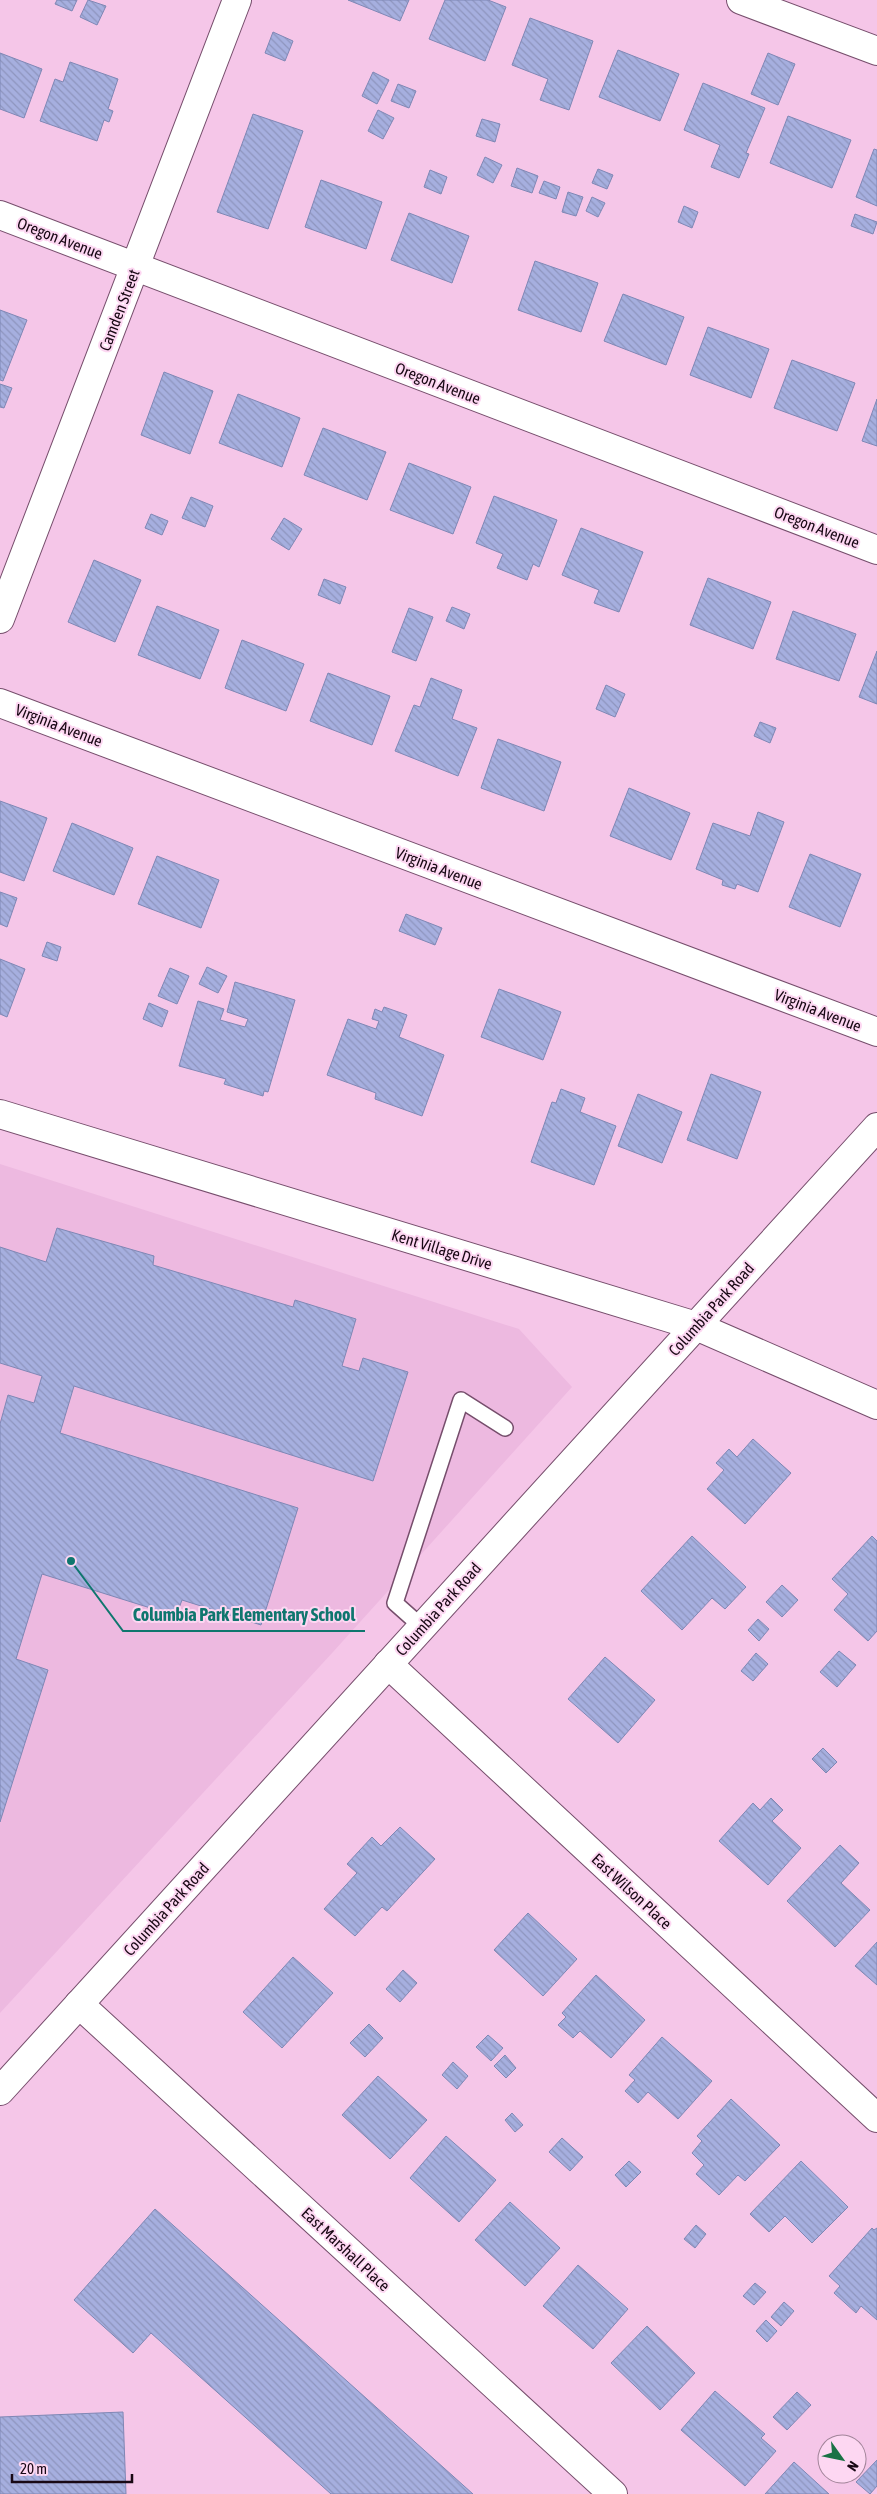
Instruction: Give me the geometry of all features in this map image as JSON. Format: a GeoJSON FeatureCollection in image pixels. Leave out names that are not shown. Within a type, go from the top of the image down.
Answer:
{"type":"FeatureCollection","features":[{"type":"Feature","properties":{"kind":"street","name":"Camden Street"},"geometry":{"type":"LineString","coordinates":[[0,619],[237,0]]}},
{"type":"Feature","properties":{"kind":"street"},"geometry":{"type":"LineString","coordinates":[[741,0],[877,51]]}},
{"type":"Feature","properties":{"kind":"street","name":"Oregon Avenue"},"geometry":{"type":"LineString","coordinates":[[0,215],[877,550]]}},
{"type":"Feature","properties":{"kind":"street","name":"Virginia Avenue"},"geometry":{"type":"LineString","coordinates":[[0,703],[877,1032]]}},
{"type":"Feature","properties":{"kind":"street","name":"Kent Village Drive"},"geometry":{"type":"LineString","coordinates":[[0,1114],[696,1326],[877,1405]]}},
{"type":"Feature","properties":{"kind":"street","name":"Columbia Park Road"},"geometry":{"type":"LineString","coordinates":[[0,2091],[877,1127]]}},
{"type":"Feature","properties":{"kind":"street","name":"East Wilson Place"},"geometry":{"type":"LineString","coordinates":[[388,1664],[877,2118]]}},
{"type":"Feature","properties":{"kind":"street","name":"East Marshall Place"},"geometry":{"type":"LineString","coordinates":[[79,2004],[613,2494]]}},
{"type":"Feature","properties":{"kind":"lane"},"geometry":{"type":"LineString","coordinates":[[422,1627],[395,1603],[461,1400],[506,1428]]}},
{"type":"Feature","properties":{"kind":"shaded area"},"geometry":{"type":"Polygon","coordinates":[[[0,1164],[519,1329],[572,1387],[333,1652],[0,2013],[0,1164]]]}},
{"type":"Feature","properties":{"kind":"building"},"geometry":{"type":"Polygon","coordinates":[[[57,0],[77,0],[72,11],[55,4],[57,0]]]}},
{"type":"Feature","properties":{"kind":"building"},"geometry":{"type":"Polygon","coordinates":[[[88,0],[106,6],[97,25],[80,17],[88,0]]]}},
{"type":"Feature","properties":{"kind":"building"},"geometry":{"type":"Polygon","coordinates":[[[348,0],[409,0],[400,21],[348,0]]]}},
{"type":"Feature","properties":{"kind":"building"},"geometry":{"type":"Polygon","coordinates":[[[445,0],[488,0],[506,7],[485,61],[429,39],[445,0]]]}},
{"type":"Feature","properties":{"kind":"building"},"geometry":{"type":"Polygon","coordinates":[[[530,18],[593,41],[569,110],[540,100],[548,79],[512,65],[530,18]]]}},
{"type":"Feature","properties":{"kind":"building"},"geometry":{"type":"Polygon","coordinates":[[[273,32],[293,41],[285,61],[265,53],[273,32]]]}},
{"type":"Feature","properties":{"kind":"building"},"geometry":{"type":"Polygon","coordinates":[[[618,50],[679,74],[660,121],[599,97],[618,50]]]}},
{"type":"Feature","properties":{"kind":"building"},"geometry":{"type":"Polygon","coordinates":[[[0,53],[42,69],[24,118],[0,109],[0,53]]]}},
{"type":"Feature","properties":{"kind":"building"},"geometry":{"type":"Polygon","coordinates":[[[768,53],[795,64],[778,105],[751,94],[768,53]]]}},
{"type":"Feature","properties":{"kind":"building"},"geometry":{"type":"Polygon","coordinates":[[[70,62],[118,79],[108,109],[113,111],[109,122],[104,120],[97,141],[40,121],[55,79],[63,82],[70,62]]]}},
{"type":"Feature","properties":{"kind":"building"},"geometry":{"type":"Polygon","coordinates":[[[373,72],[389,80],[377,104],[362,96],[373,72]]]}},
{"type":"Feature","properties":{"kind":"building"},"geometry":{"type":"Polygon","coordinates":[[[703,83],[765,108],[746,153],[749,154],[739,178],[711,167],[720,145],[684,130],[703,83]]]}},
{"type":"Feature","properties":{"kind":"building"},"geometry":{"type":"Polygon","coordinates":[[[398,84],[416,91],[409,108],[391,101],[398,84]]]}},
{"type":"Feature","properties":{"kind":"building"},"geometry":{"type":"Polygon","coordinates":[[[378,110],[394,118],[383,139],[368,131],[378,110]]]}},
{"type":"Feature","properties":{"kind":"building"},"geometry":{"type":"Polygon","coordinates":[[[253,114],[303,131],[268,229],[217,212],[253,114]]]}},
{"type":"Feature","properties":{"kind":"building"},"geometry":{"type":"Polygon","coordinates":[[[788,116],[851,140],[832,188],[770,163],[788,116]]]}},
{"type":"Feature","properties":{"kind":"building"},"geometry":{"type":"Polygon","coordinates":[[[482,119],[500,124],[495,142],[476,136],[482,119]]]}},
{"type":"Feature","properties":{"kind":"building"},"geometry":{"type":"Polygon","coordinates":[[[874,149],[877,150],[877,206],[856,197],[874,149]]]}},
{"type":"Feature","properties":{"kind":"building"},"geometry":{"type":"Polygon","coordinates":[[[485,157],[502,165],[493,183],[477,175],[485,157]]]}},
{"type":"Feature","properties":{"kind":"building"},"geometry":{"type":"Polygon","coordinates":[[[517,168],[538,176],[532,193],[511,186],[517,168]]]}},
{"type":"Feature","properties":{"kind":"building"},"geometry":{"type":"Polygon","coordinates":[[[598,169],[613,175],[607,189],[592,183],[598,169]]]}},
{"type":"Feature","properties":{"kind":"building"},"geometry":{"type":"Polygon","coordinates":[[[430,170],[447,177],[441,194],[424,187],[430,170]]]}},
{"type":"Feature","properties":{"kind":"building"},"geometry":{"type":"Polygon","coordinates":[[[321,180],[382,202],[366,249],[305,227],[321,180]]]}},
{"type":"Feature","properties":{"kind":"building"},"geometry":{"type":"Polygon","coordinates":[[[544,181],[560,187],[556,199],[539,193],[544,181]]]}},
{"type":"Feature","properties":{"kind":"building"},"geometry":{"type":"Polygon","coordinates":[[[568,192],[583,197],[576,216],[562,212],[568,192]]]}},
{"type":"Feature","properties":{"kind":"building"},"geometry":{"type":"Polygon","coordinates":[[[592,197],[605,203],[598,217],[586,211],[592,197]]]}},
{"type":"Feature","properties":{"kind":"building"},"geometry":{"type":"Polygon","coordinates":[[[684,206],[698,212],[692,228],[678,222],[684,206]]]}},
{"type":"Feature","properties":{"kind":"building"},"geometry":{"type":"Polygon","coordinates":[[[409,213],[469,236],[452,283],[391,260],[409,213]]]}},
{"type":"Feature","properties":{"kind":"building"},"geometry":{"type":"Polygon","coordinates":[[[855,214],[877,222],[873,234],[851,226],[855,214]]]}},
{"type":"Feature","properties":{"kind":"building"},"geometry":{"type":"Polygon","coordinates":[[[535,261],[598,283],[581,332],[518,310],[535,261]]]}},
{"type":"Feature","properties":{"kind":"building"},"geometry":{"type":"Polygon","coordinates":[[[623,294],[684,317],[666,365],[604,341],[623,294]]]}},
{"type":"Feature","properties":{"kind":"building"},"geometry":{"type":"Polygon","coordinates":[[[0,310],[27,320],[3,381],[0,380],[0,310]]]}},
{"type":"Feature","properties":{"kind":"building"},"geometry":{"type":"Polygon","coordinates":[[[708,327],[769,349],[751,398],[690,375],[708,327]]]}},
{"type":"Feature","properties":{"kind":"building"},"geometry":{"type":"Polygon","coordinates":[[[792,360],[855,383],[837,431],[774,408],[792,360]]]}},
{"type":"Feature","properties":{"kind":"building"},"geometry":{"type":"Polygon","coordinates":[[[164,372],[213,391],[190,454],[141,435],[164,372]]]}},
{"type":"Feature","properties":{"kind":"building"},"geometry":{"type":"Polygon","coordinates":[[[0,384],[12,388],[4,408],[0,407],[0,384]]]}},
{"type":"Feature","properties":{"kind":"building"},"geometry":{"type":"Polygon","coordinates":[[[238,394],[300,418],[282,467],[219,443],[238,394]]]}},
{"type":"Feature","properties":{"kind":"building"},"geometry":{"type":"Polygon","coordinates":[[[877,399],[877,446],[862,441],[877,399]]]}},
{"type":"Feature","properties":{"kind":"building"},"geometry":{"type":"Polygon","coordinates":[[[323,428],[386,452],[367,500],[304,475],[323,428]]]}},
{"type":"Feature","properties":{"kind":"building"},"geometry":{"type":"Polygon","coordinates":[[[409,463],[471,487],[453,534],[390,510],[409,463]]]}},
{"type":"Feature","properties":{"kind":"building"},"geometry":{"type":"Polygon","coordinates":[[[494,496],[557,520],[539,567],[533,564],[527,580],[497,568],[503,554],[476,543],[494,496]]]}},
{"type":"Feature","properties":{"kind":"building"},"geometry":{"type":"Polygon","coordinates":[[[191,497],[213,506],[205,527],[182,518],[191,497]]]}},
{"type":"Feature","properties":{"kind":"building"},"geometry":{"type":"Polygon","coordinates":[[[151,514],[168,521],[162,535],[145,528],[151,514]]]}},
{"type":"Feature","properties":{"kind":"building"},"geometry":{"type":"Polygon","coordinates":[[[284,518],[302,529],[289,550],[271,539],[284,518]]]}},
{"type":"Feature","properties":{"kind":"building"},"geometry":{"type":"Polygon","coordinates":[[[581,528],[643,552],[619,612],[594,603],[599,590],[562,575],[581,528]]]}},
{"type":"Feature","properties":{"kind":"building"},"geometry":{"type":"Polygon","coordinates":[[[94,560],[141,580],[115,642],[68,622],[94,560]]]}},
{"type":"Feature","properties":{"kind":"building"},"geometry":{"type":"Polygon","coordinates":[[[708,578],[771,602],[753,649],[690,625],[708,578]]]}},
{"type":"Feature","properties":{"kind":"building"},"geometry":{"type":"Polygon","coordinates":[[[324,579],[346,587],[340,604],[318,595],[324,579]]]}},
{"type":"Feature","properties":{"kind":"building"},"geometry":{"type":"Polygon","coordinates":[[[157,606],[219,630],[200,679],[138,655],[157,606]]]}},
{"type":"Feature","properties":{"kind":"building"},"geometry":{"type":"Polygon","coordinates":[[[452,607],[470,614],[464,629],[446,621],[452,607]]]}},
{"type":"Feature","properties":{"kind":"building"},"geometry":{"type":"Polygon","coordinates":[[[409,608],[433,617],[416,661],[392,652],[409,608]]]}},
{"type":"Feature","properties":{"kind":"building"},"geometry":{"type":"Polygon","coordinates":[[[793,611],[856,634],[839,681],[776,659],[793,611]]]}},
{"type":"Feature","properties":{"kind":"building"},"geometry":{"type":"Polygon","coordinates":[[[242,640],[304,664],[286,711],[225,688],[242,640]]]}},
{"type":"Feature","properties":{"kind":"building"},"geometry":{"type":"Polygon","coordinates":[[[877,651],[877,704],[859,697],[877,651]]]}},
{"type":"Feature","properties":{"kind":"building"},"geometry":{"type":"Polygon","coordinates":[[[328,673],[390,696],[372,745],[310,721],[328,673]]]}},
{"type":"Feature","properties":{"kind":"building"},"geometry":{"type":"Polygon","coordinates":[[[431,678],[462,690],[452,719],[477,728],[458,776],[395,751],[414,705],[420,707],[431,678]]]}},
{"type":"Feature","properties":{"kind":"building"},"geometry":{"type":"Polygon","coordinates":[[[606,685],[625,694],[615,717],[596,709],[606,685]]]}},
{"type":"Feature","properties":{"kind":"building"},"geometry":{"type":"Polygon","coordinates":[[[760,722],[776,728],[770,743],[754,736],[760,722]]]}},
{"type":"Feature","properties":{"kind":"building"},"geometry":{"type":"Polygon","coordinates":[[[498,739],[561,762],[544,811],[481,788],[498,739]]]}},
{"type":"Feature","properties":{"kind":"building"},"geometry":{"type":"Polygon","coordinates":[[[629,788],[690,813],[671,860],[610,836],[629,788]]]}},
{"type":"Feature","properties":{"kind":"building"},"geometry":{"type":"Polygon","coordinates":[[[0,801],[47,818],[24,881],[0,872],[0,801]]]}},
{"type":"Feature","properties":{"kind":"building"},"geometry":{"type":"Polygon","coordinates":[[[758,812],[784,822],[758,892],[737,884],[735,889],[722,885],[723,880],[696,869],[713,823],[750,836],[758,812]]]}},
{"type":"Feature","properties":{"kind":"building"},"geometry":{"type":"Polygon","coordinates":[[[72,823],[133,848],[114,895],[53,871],[72,823]]]}},
{"type":"Feature","properties":{"kind":"building"},"geometry":{"type":"Polygon","coordinates":[[[810,854],[861,874],[840,927],[789,907],[810,854]]]}},
{"type":"Feature","properties":{"kind":"building"},"geometry":{"type":"Polygon","coordinates":[[[157,856],[219,880],[201,928],[138,904],[157,856]]]}},
{"type":"Feature","properties":{"kind":"building"},"geometry":{"type":"Polygon","coordinates":[[[0,892],[17,898],[7,927],[0,924],[0,892]]]}},
{"type":"Feature","properties":{"kind":"building"},"geometry":{"type":"Polygon","coordinates":[[[406,914],[442,928],[435,945],[399,931],[406,914]]]}},
{"type":"Feature","properties":{"kind":"building"},"geometry":{"type":"Polygon","coordinates":[[[47,942],[61,947],[57,961],[42,956],[47,942]]]}},
{"type":"Feature","properties":{"kind":"building"},"geometry":{"type":"Polygon","coordinates":[[[0,959],[25,969],[7,1017],[0,1014],[0,959]]]}},
{"type":"Feature","properties":{"kind":"building"},"geometry":{"type":"Polygon","coordinates":[[[207,967],[227,976],[218,993],[199,984],[207,967]]]}},
{"type":"Feature","properties":{"kind":"building"},"geometry":{"type":"Polygon","coordinates":[[[170,968],[189,976],[177,1004],[158,996],[170,968]]]}},
{"type":"Feature","properties":{"kind":"building"},"geometry":{"type":"Polygon","coordinates":[[[235,982],[295,1000],[268,1092],[264,1091],[263,1096],[224,1084],[226,1079],[179,1066],[198,1001],[224,1009],[220,1020],[245,1027],[248,1019],[227,1012],[235,982]]]}},
{"type":"Feature","properties":{"kind":"building"},"geometry":{"type":"Polygon","coordinates":[[[499,989],[561,1012],[543,1060],[481,1037],[499,989]]]}},
{"type":"Feature","properties":{"kind":"building"},"geometry":{"type":"Polygon","coordinates":[[[149,1003],[168,1011],[162,1027],[143,1019],[149,1003]]]}},
{"type":"Feature","properties":{"kind":"building"},"geometry":{"type":"Polygon","coordinates":[[[384,1007],[407,1015],[399,1037],[444,1055],[422,1116],[375,1099],[376,1093],[327,1075],[348,1019],[376,1029],[379,1021],[372,1019],[375,1009],[382,1012],[384,1007]]]}},
{"type":"Feature","properties":{"kind":"building"},"geometry":{"type":"Polygon","coordinates":[[[711,1074],[761,1092],[737,1159],[687,1140],[711,1074]]]}},
{"type":"Feature","properties":{"kind":"building"},"geometry":{"type":"Polygon","coordinates":[[[561,1089],[585,1098],[580,1112],[616,1126],[594,1185],[531,1162],[552,1102],[556,1103],[561,1089]]]}},
{"type":"Feature","properties":{"kind":"building"},"geometry":{"type":"Polygon","coordinates":[[[638,1094],[682,1112],[662,1163],[618,1146],[638,1094]]]}},
{"type":"Feature","properties":{"kind":"building"},"geometry":{"type":"Polygon","coordinates":[[[57,1228],[154,1256],[153,1265],[293,1307],[295,1300],[356,1319],[342,1366],[359,1371],[363,1358],[408,1372],[373,1481],[74,1386],[60,1433],[298,1508],[261,1625],[182,1600],[176,1616],[42,1574],[16,1659],[48,1670],[0,1822],[0,1424],[8,1395],[34,1403],[42,1376],[0,1363],[0,1247],[46,1262],[57,1228]]]}},
{"type":"Feature","properties":{"kind":"building"},"geometry":{"type":"Polygon","coordinates":[[[753,1439],[791,1473],[745,1524],[707,1489],[724,1470],[716,1463],[729,1449],[737,1457],[753,1439]]]}},
{"type":"Feature","properties":{"kind":"building"},"geometry":{"type":"Polygon","coordinates":[[[692,1536],[746,1587],[725,1609],[712,1598],[682,1630],[641,1591],[692,1536]]]}},
{"type":"Feature","properties":{"kind":"building"},"geometry":{"type":"Polygon","coordinates":[[[872,1536],[877,1541],[877,1631],[868,1641],[834,1610],[848,1594],[832,1579],[872,1536]]]}},
{"type":"Feature","properties":{"kind":"building"},"geometry":{"type":"Polygon","coordinates":[[[782,1585],[798,1600],[782,1617],[766,1602],[782,1585]]]}},
{"type":"Feature","properties":{"kind":"building"},"geometry":{"type":"Polygon","coordinates":[[[758,1619],[769,1629],[759,1641],[748,1630],[758,1619]]]}},
{"type":"Feature","properties":{"kind":"building"},"geometry":{"type":"Polygon","coordinates":[[[839,1651],[856,1665],[837,1687],[820,1672],[839,1651]]]}},
{"type":"Feature","properties":{"kind":"building"},"geometry":{"type":"Polygon","coordinates":[[[756,1653],[768,1664],[753,1681],[741,1671],[756,1653]]]}},
{"type":"Feature","properties":{"kind":"building"},"geometry":{"type":"Polygon","coordinates":[[[605,1657],[655,1700],[618,1743],[568,1699],[605,1657]]]}},
{"type":"Feature","properties":{"kind":"building"},"geometry":{"type":"Polygon","coordinates":[[[823,1748],[837,1762],[826,1773],[812,1759],[823,1748]]]}},
{"type":"Feature","properties":{"kind":"building"},"geometry":{"type":"Polygon","coordinates":[[[771,1798],[783,1810],[772,1821],[801,1848],[768,1885],[719,1841],[753,1803],[760,1810],[771,1798]]]}},
{"type":"Feature","properties":{"kind":"building"},"geometry":{"type":"Polygon","coordinates":[[[400,1827],[435,1859],[387,1911],[382,1907],[355,1936],[324,1909],[357,1873],[347,1864],[372,1837],[381,1846],[400,1827]]]}},
{"type":"Feature","properties":{"kind":"building"},"geometry":{"type":"Polygon","coordinates":[[[840,1845],[859,1863],[841,1883],[870,1910],[835,1947],[787,1901],[840,1845]]]}},
{"type":"Feature","properties":{"kind":"building"},"geometry":{"type":"Polygon","coordinates":[[[528,1913],[577,1959],[543,1996],[494,1950],[528,1913]]]}},
{"type":"Feature","properties":{"kind":"building"},"geometry":{"type":"Polygon","coordinates":[[[877,1942],[877,1985],[855,1966],[877,1942]]]}},
{"type":"Feature","properties":{"kind":"building"},"geometry":{"type":"Polygon","coordinates":[[[293,1957],[333,1993],[282,2048],[243,2012],[293,1957]]]}},
{"type":"Feature","properties":{"kind":"building"},"geometry":{"type":"Polygon","coordinates":[[[403,1970],[417,1983],[400,2002],[386,1989],[403,1970]]]}},
{"type":"Feature","properties":{"kind":"building"},"geometry":{"type":"Polygon","coordinates":[[[596,1975],[645,2020],[611,2058],[580,2031],[573,2038],[558,2025],[566,2017],[562,2013],[596,1975]]]}},
{"type":"Feature","properties":{"kind":"building"},"geometry":{"type":"Polygon","coordinates":[[[369,2024],[383,2038],[365,2057],[350,2043],[369,2024]]]}},
{"type":"Feature","properties":{"kind":"building"},"geometry":{"type":"Polygon","coordinates":[[[488,2035],[503,2048],[491,2061],[476,2047],[488,2035]]]}},
{"type":"Feature","properties":{"kind":"building"},"geometry":{"type":"Polygon","coordinates":[[[662,2037],[712,2081],[678,2119],[648,2092],[638,2103],[625,2091],[635,2080],[629,2075],[662,2037]]]}},
{"type":"Feature","properties":{"kind":"building"},"geometry":{"type":"Polygon","coordinates":[[[505,2055],[516,2068],[506,2078],[494,2066],[505,2055]]]}},
{"type":"Feature","properties":{"kind":"building"},"geometry":{"type":"Polygon","coordinates":[[[453,2062],[468,2076],[457,2089],[442,2075],[453,2062]]]}},
{"type":"Feature","properties":{"kind":"building"},"geometry":{"type":"Polygon","coordinates":[[[378,2076],[427,2120],[390,2159],[342,2115],[378,2076]]]}},
{"type":"Feature","properties":{"kind":"building"},"geometry":{"type":"Polygon","coordinates":[[[731,2099],[780,2145],[745,2181],[738,2175],[719,2195],[696,2174],[704,2165],[692,2153],[702,2141],[697,2136],[731,2099]]]}},
{"type":"Feature","properties":{"kind":"building"},"geometry":{"type":"Polygon","coordinates":[[[512,2113],[523,2125],[515,2132],[505,2120],[512,2113]]]}},
{"type":"Feature","properties":{"kind":"building"},"geometry":{"type":"Polygon","coordinates":[[[446,2136],[496,2180],[459,2222],[410,2178],[446,2136]]]}},
{"type":"Feature","properties":{"kind":"building"},"geometry":{"type":"Polygon","coordinates":[[[562,2138],[583,2157],[570,2171],[549,2152],[562,2138]]]}},
{"type":"Feature","properties":{"kind":"building"},"geometry":{"type":"Polygon","coordinates":[[[629,2161],[641,2172],[626,2187],[615,2175],[629,2161]]]}},
{"type":"Feature","properties":{"kind":"building"},"geometry":{"type":"Polygon","coordinates":[[[801,2161],[848,2207],[812,2243],[785,2216],[769,2232],[750,2214],[801,2161]]]}},
{"type":"Feature","properties":{"kind":"building"},"geometry":{"type":"Polygon","coordinates":[[[510,2202],[560,2248],[525,2286],[475,2240],[510,2202]]]}},
{"type":"Feature","properties":{"kind":"building"},"geometry":{"type":"Polygon","coordinates":[[[155,2209],[473,2494],[331,2494],[151,2333],[133,2353],[74,2300],[155,2209]]]}},
{"type":"Feature","properties":{"kind":"building"},"geometry":{"type":"Polygon","coordinates":[[[696,2225],[706,2234],[695,2248],[684,2239],[696,2225]]]}},
{"type":"Feature","properties":{"kind":"building"},"geometry":{"type":"Polygon","coordinates":[[[872,2228],[874,2230],[877,2228],[877,2320],[861,2306],[856,2313],[834,2293],[840,2286],[829,2276],[872,2228]]]}},
{"type":"Feature","properties":{"kind":"building"},"geometry":{"type":"Polygon","coordinates":[[[578,2265],[628,2309],[593,2349],[543,2306],[578,2265]]]}},
{"type":"Feature","properties":{"kind":"building"},"geometry":{"type":"Polygon","coordinates":[[[755,2283],[766,2292],[754,2305],[743,2296],[755,2283]]]}},
{"type":"Feature","properties":{"kind":"building"},"geometry":{"type":"Polygon","coordinates":[[[784,2302],[794,2311],[781,2326],[771,2317],[784,2302]]]}},
{"type":"Feature","properties":{"kind":"building"},"geometry":{"type":"Polygon","coordinates":[[[766,2320],[777,2331],[767,2342],[756,2331],[766,2320]]]}},
{"type":"Feature","properties":{"kind":"building"},"geometry":{"type":"Polygon","coordinates":[[[647,2326],[695,2373],[660,2410],[611,2363],[647,2326]]]}},
{"type":"Feature","properties":{"kind":"building"},"geometry":{"type":"Polygon","coordinates":[[[715,2391],[765,2434],[761,2438],[776,2451],[745,2486],[681,2430],[715,2391]]]}},
{"type":"Feature","properties":{"kind":"building"},"geometry":{"type":"Polygon","coordinates":[[[797,2392],[811,2405],[787,2430],[773,2417],[797,2392]]]}},
{"type":"Feature","properties":{"kind":"building"},"geometry":{"type":"Polygon","coordinates":[[[123,2412],[126,2494],[0,2494],[0,2417],[123,2412]]]}},
{"type":"Feature","properties":{"kind":"building"},"geometry":{"type":"Polygon","coordinates":[[[877,2460],[877,2486],[870,2494],[858,2484],[867,2484],[867,2470],[877,2460]]]}},
{"type":"Feature","properties":{"kind":"building"},"geometry":{"type":"Polygon","coordinates":[[[794,2462],[829,2494],[765,2494],[794,2462]]]}},
{"type":"Feature","properties":{"kind":"place","name":"Columbia Park Elementary School"},"geometry":{"type":"Point","coordinates":[71,1561]}}]}
